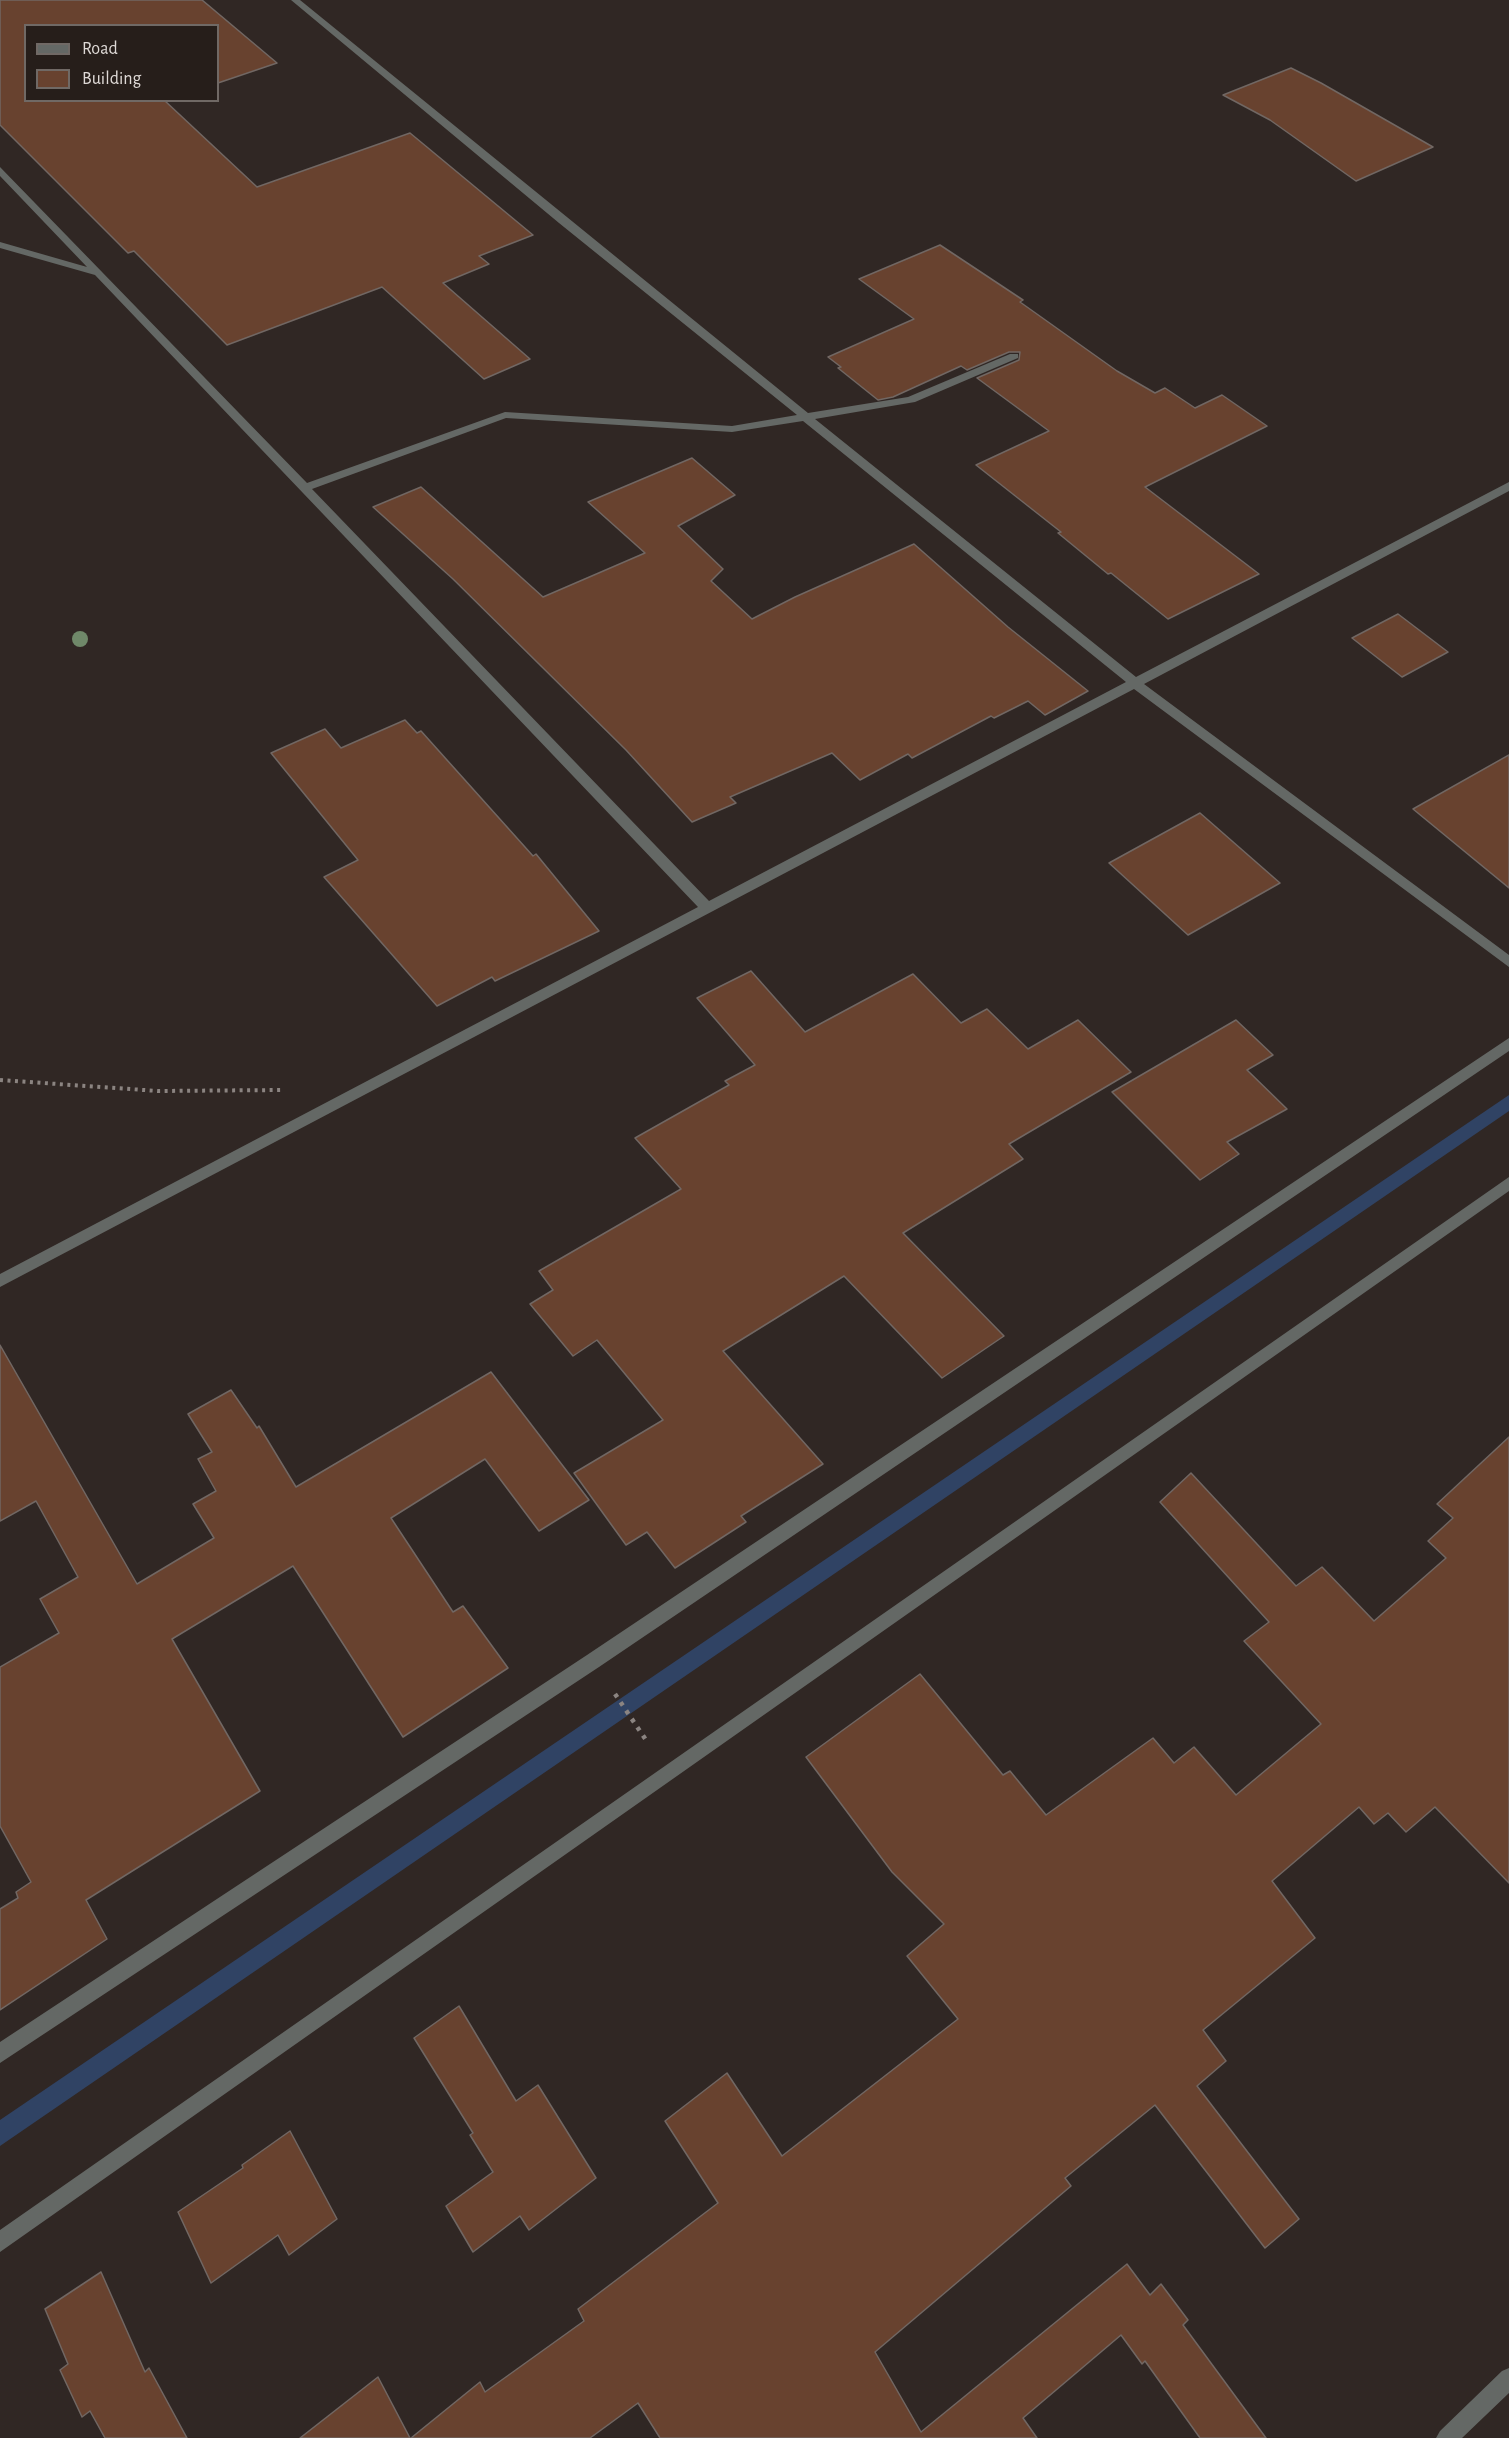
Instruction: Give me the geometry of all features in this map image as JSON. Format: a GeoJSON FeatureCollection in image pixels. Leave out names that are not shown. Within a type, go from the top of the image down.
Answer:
{"type":"FeatureCollection","features":[{"type":"Feature","properties":{"kind":"street"},"geometry":{"type":"LineString","coordinates":[[295,0],[342,42],[1135,683],[1509,962]]}},
{"type":"Feature","properties":{"kind":"street"},"geometry":{"type":"LineString","coordinates":[[0,170],[707,908]]}},
{"type":"Feature","properties":{"kind":"street"},"geometry":{"type":"LineString","coordinates":[[0,245],[99,273]]}},
{"type":"Feature","properties":{"kind":"street"},"geometry":{"type":"LineString","coordinates":[[304,488],[506,415],[732,429],[911,400],[1014,356]]}},
{"type":"Feature","properties":{"kind":"street"},"geometry":{"type":"LineString","coordinates":[[0,1281],[1509,486]]}},
{"type":"Feature","properties":{"kind":"street"},"geometry":{"type":"LineString","coordinates":[[0,2053],[593,1661],[1509,1044]]}},
{"type":"Feature","properties":{"kind":"street"},"geometry":{"type":"LineString","coordinates":[[0,2242],[1509,1183]]}},
{"type":"Feature","properties":{"kind":"street"},"geometry":{"type":"LineString","coordinates":[[1447,2438],[1509,2378]]}},
{"type":"Feature","properties":{"kind":"path"},"geometry":{"type":"LineString","coordinates":[[0,1080],[158,1091],[285,1090]]}},
{"type":"Feature","properties":{"kind":"path"},"geometry":{"type":"LineString","coordinates":[[593,1661],[669,1773]]}},
{"type":"Feature","properties":{"kind":"building"},"geometry":{"type":"Polygon","coordinates":[[[0,0],[202,0],[277,63],[219,83],[219,24],[24,24],[24,102],[166,102],[257,187],[410,133],[533,235],[479,256],[489,264],[443,283],[530,359],[484,379],[382,287],[227,345],[134,251],[128,253],[0,125],[0,0]]]}},
{"type":"Feature","properties":{"kind":"building"},"geometry":{"type":"Polygon","coordinates":[[[1291,68],[1433,147],[1356,181],[1270,120],[1223,95],[1291,68]]]}},
{"type":"Feature","properties":{"kind":"building"},"geometry":{"type":"Polygon","coordinates":[[[940,245],[1023,300],[1020,302],[1117,371],[1155,393],[1165,388],[1195,408],[1222,395],[1267,426],[1145,487],[1259,574],[1168,619],[1111,573],[1108,574],[1058,533],[1061,532],[976,465],[1049,431],[977,378],[1019,360],[1020,352],[1009,352],[967,370],[961,366],[893,397],[878,400],[838,368],[841,367],[828,357],[914,319],[859,279],[940,245]]]}},
{"type":"Feature","properties":{"kind":"building"},"geometry":{"type":"Polygon","coordinates":[[[692,458],[735,495],[678,526],[723,569],[711,581],[752,619],[795,597],[914,544],[1008,627],[1088,691],[1045,715],[1028,701],[994,718],[991,716],[912,758],[908,754],[860,780],[832,753],[730,797],[736,803],[692,822],[626,750],[453,579],[373,507],[421,487],[543,597],[645,553],[588,502],[692,458]]]}},
{"type":"Feature","properties":{"kind":"building"},"geometry":{"type":"Polygon","coordinates":[[[1398,614],[1448,652],[1402,677],[1352,638],[1398,614]]]}},
{"type":"Feature","properties":{"kind":"building"},"geometry":{"type":"Polygon","coordinates":[[[405,720],[417,733],[421,731],[533,856],[536,854],[599,931],[495,981],[492,977],[437,1006],[324,877],[358,860],[271,753],[325,729],[341,748],[405,720]]]}},
{"type":"Feature","properties":{"kind":"building"},"geometry":{"type":"Polygon","coordinates":[[[1509,755],[1509,888],[1413,809],[1509,755]]]}},
{"type":"Feature","properties":{"kind":"building"},"geometry":{"type":"Polygon","coordinates":[[[1200,813],[1280,883],[1188,935],[1109,863],[1200,813]]]}},
{"type":"Feature","properties":{"kind":"building"},"geometry":{"type":"Polygon","coordinates":[[[751,971],[805,1032],[913,974],[961,1023],[987,1009],[1028,1049],[1078,1020],[1131,1072],[1009,1144],[1023,1159],[903,1233],[1004,1336],[942,1378],[844,1276],[723,1351],[823,1464],[741,1516],[746,1522],[675,1568],[647,1532],[626,1545],[574,1473],[663,1420],[597,1340],[573,1356],[530,1304],[553,1290],[539,1271],[681,1189],[635,1138],[729,1085],[725,1081],[755,1065],[697,998],[751,971]]]}},
{"type":"Feature","properties":{"kind":"building"},"geometry":{"type":"Polygon","coordinates":[[[1236,1020],[1273,1055],[1247,1070],[1287,1109],[1227,1142],[1239,1154],[1200,1180],[1112,1092],[1236,1020]]]}},
{"type":"Feature","properties":{"kind":"building"},"geometry":{"type":"Polygon","coordinates":[[[0,1345],[137,1584],[214,1538],[193,1504],[216,1491],[198,1459],[212,1452],[188,1414],[231,1390],[257,1428],[259,1426],[296,1487],[491,1372],[589,1500],[539,1531],[485,1459],[391,1518],[453,1612],[463,1606],[508,1668],[403,1737],[293,1566],[172,1639],[260,1791],[86,1900],[107,1939],[0,2010],[0,1909],[18,1898],[16,1892],[31,1882],[0,1826],[0,1667],[59,1633],[40,1599],[78,1577],[36,1501],[0,1521],[0,1345]]]}},
{"type":"Feature","properties":{"kind":"building"},"geometry":{"type":"Polygon","coordinates":[[[1509,1437],[1509,1883],[1435,1807],[1406,1832],[1388,1813],[1374,1824],[1359,1807],[1272,1881],[1315,1938],[1203,2030],[1226,2061],[1197,2086],[1299,2219],[1265,2248],[1155,2105],[1065,2178],[1071,2186],[875,2352],[921,2432],[1127,2264],[1150,2295],[1161,2284],[1188,2320],[1183,2325],[1266,2438],[1200,2438],[1145,2361],[1142,2364],[1121,2335],[1023,2418],[1037,2438],[660,2438],[638,2403],[590,2438],[411,2438],[480,2382],[485,2392],[584,2321],[578,2309],[718,2203],[665,2121],[727,2073],[782,2156],[958,2019],[907,1956],[944,1924],[892,1872],[806,1757],[920,1674],[1003,1775],[1010,1771],[1046,1815],[1153,1738],[1174,1763],[1194,1747],[1236,1795],[1321,1724],[1244,1641],[1269,1622],[1160,1502],[1191,1473],[1296,1586],[1322,1567],[1374,1621],[1446,1558],[1428,1541],[1453,1518],[1437,1504],[1509,1437]]]}},
{"type":"Feature","properties":{"kind":"building"},"geometry":{"type":"Polygon","coordinates":[[[459,2006],[516,2101],[538,2085],[596,2178],[529,2230],[520,2216],[473,2252],[446,2206],[493,2172],[470,2135],[473,2133],[414,2038],[459,2006]]]}},
{"type":"Feature","properties":{"kind":"building"},"geometry":{"type":"Polygon","coordinates":[[[290,2131],[337,2219],[289,2255],[278,2235],[211,2283],[178,2212],[243,2168],[242,2165],[290,2131]]]}},
{"type":"Feature","properties":{"kind":"building"},"geometry":{"type":"Polygon","coordinates":[[[101,2272],[145,2372],[149,2368],[187,2438],[105,2438],[90,2411],[82,2417],[60,2370],[68,2364],[45,2309],[101,2272]]]}},
{"type":"Feature","properties":{"kind":"building"},"geometry":{"type":"Polygon","coordinates":[[[378,2377],[410,2438],[300,2438],[378,2377]]]}},
{"type":"Feature","properties":{"kind":"waterway"},"geometry":{"type":"LineString","coordinates":[[0,2134],[1509,1102]]}}]}
